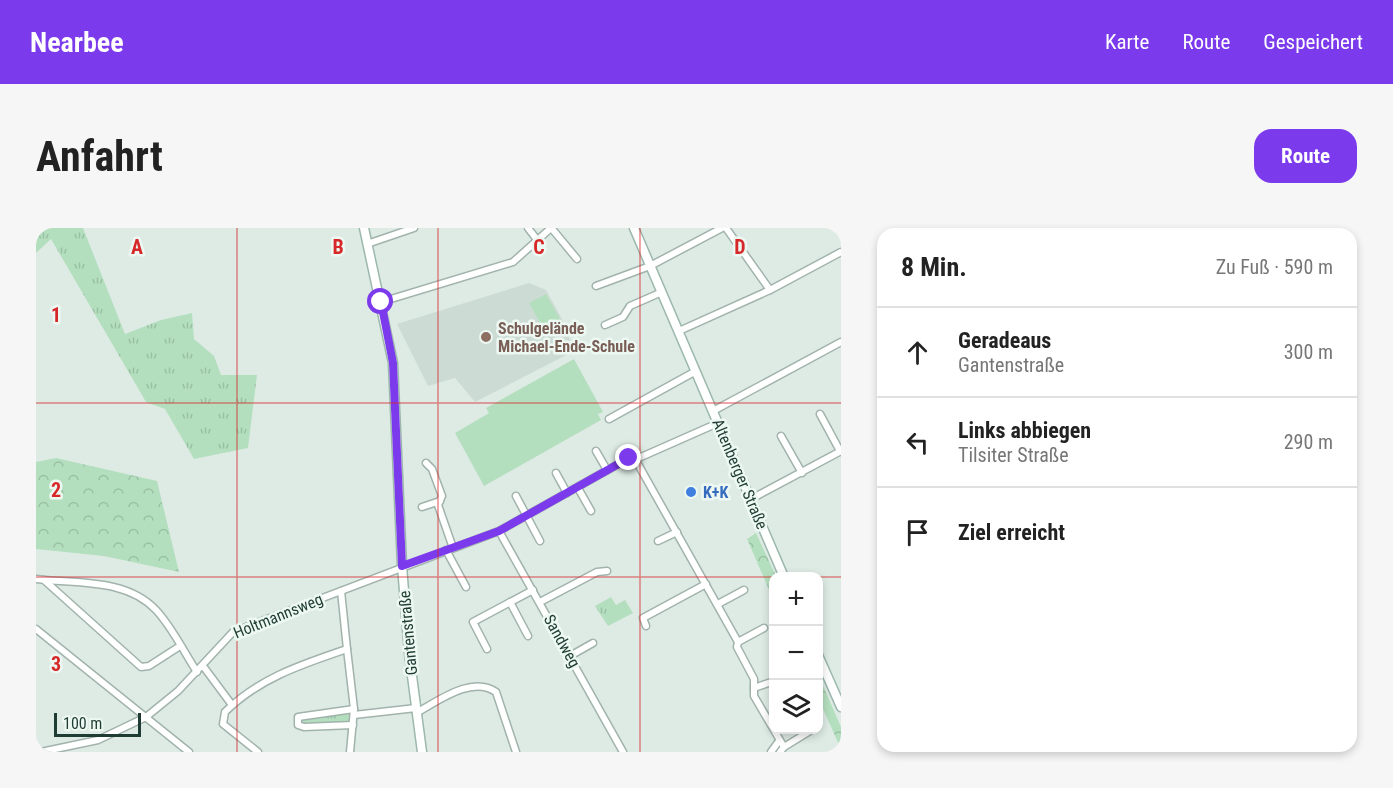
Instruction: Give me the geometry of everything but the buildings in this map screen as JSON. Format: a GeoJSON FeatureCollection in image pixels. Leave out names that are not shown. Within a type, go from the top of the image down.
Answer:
{"type":"FeatureCollection","features":[{"type":"Feature","properties":{"kind":"street","name":"Gantenstraße"},"geometry":{"type":"LineString","coordinates":[[364,228],[393,363],[402,566],[422,752]]}},
{"type":"Feature","properties":{"kind":"street"},"geometry":{"type":"LineString","coordinates":[[367,244],[414,228]]}},
{"type":"Feature","properties":{"kind":"street"},"geometry":{"type":"LineString","coordinates":[[528,228],[538,241]]}},
{"type":"Feature","properties":{"kind":"street","name":"Altenberger Straße"},"geometry":{"type":"LineString","coordinates":[[634,228],[782,572]]}},
{"type":"Feature","properties":{"kind":"street"},"geometry":{"type":"LineString","coordinates":[[596,286],[650,266],[724,228],[770,290]]}},
{"type":"Feature","properties":{"kind":"street"},"geometry":{"type":"LineString","coordinates":[[381,302],[518,259],[552,229],[577,259]]}},
{"type":"Feature","properties":{"kind":"street"},"geometry":{"type":"LineString","coordinates":[[679,331],[770,290],[841,252]]}},
{"type":"Feature","properties":{"kind":"street"},"geometry":{"type":"LineString","coordinates":[[605,325],[622,317],[630,306],[662,292]]}},
{"type":"Feature","properties":{"kind":"street"},"geometry":{"type":"LineString","coordinates":[[713,411],[841,342]]}},
{"type":"Feature","properties":{"kind":"street"},"geometry":{"type":"LineString","coordinates":[[609,419],[696,371]]}},
{"type":"Feature","properties":{"kind":"street"},"geometry":{"type":"LineString","coordinates":[[751,499],[841,451],[820,414]]}},
{"type":"Feature","properties":{"kind":"street","name":"Holtmannsweg"},"geometry":{"type":"LineString","coordinates":[[41,752],[98,740],[146,717],[178,691],[233,632],[499,531],[634,457],[641,457],[683,440],[718,423]]}},
{"type":"Feature","properties":{"kind":"street"},"geometry":{"type":"LineString","coordinates":[[781,436],[802,473]]}},
{"type":"Feature","properties":{"kind":"street"},"geometry":{"type":"LineString","coordinates":[[596,451],[607,471]]}},
{"type":"Feature","properties":{"kind":"street"},"geometry":{"type":"LineString","coordinates":[[634,457],[738,642],[737,647],[754,679],[754,696],[782,749],[805,734]]}},
{"type":"Feature","properties":{"kind":"street"},"geometry":{"type":"LineString","coordinates":[[426,462],[432,469],[442,496],[438,505],[449,549],[466,587]]}},
{"type":"Feature","properties":{"kind":"street"},"geometry":{"type":"LineString","coordinates":[[556,473],[567,494]]}},
{"type":"Feature","properties":{"kind":"street"},"geometry":{"type":"LineString","coordinates":[[578,488],[591,512]]}},
{"type":"Feature","properties":{"kind":"street"},"geometry":{"type":"LineString","coordinates":[[516,496],[540,540]]}},
{"type":"Feature","properties":{"kind":"street"},"geometry":{"type":"LineString","coordinates":[[422,507],[440,501]]}},
{"type":"Feature","properties":{"kind":"street","name":"Sandweg"},"geometry":{"type":"LineString","coordinates":[[499,531],[623,752]]}},
{"type":"Feature","properties":{"kind":"street"},"geometry":{"type":"LineString","coordinates":[[658,541],[677,532]]}},
{"type":"Feature","properties":{"kind":"street"},"geometry":{"type":"LineString","coordinates":[[540,602],[597,572],[607,571]]}},
{"type":"Feature","properties":{"kind":"street"},"geometry":{"type":"LineString","coordinates":[[40,579],[141,666],[149,666],[180,646]]}},
{"type":"Feature","properties":{"kind":"street"},"geometry":{"type":"LineString","coordinates":[[40,579],[112,587],[136,594],[157,611],[197,672]]}},
{"type":"Feature","properties":{"kind":"street"},"geometry":{"type":"LineString","coordinates":[[646,626],[643,618],[706,584]]}},
{"type":"Feature","properties":{"kind":"street"},"geometry":{"type":"LineString","coordinates":[[487,649],[473,622],[533,590]]}},
{"type":"Feature","properties":{"kind":"street"},"geometry":{"type":"LineString","coordinates":[[718,604],[744,590]]}},
{"type":"Feature","properties":{"kind":"street"},"geometry":{"type":"LineString","coordinates":[[341,591],[354,712],[350,752]]}},
{"type":"Feature","properties":{"kind":"street"},"geometry":{"type":"LineString","coordinates":[[510,602],[528,636]]}},
{"type":"Feature","properties":{"kind":"street"},"geometry":{"type":"LineString","coordinates":[[36,628],[189,752]]}},
{"type":"Feature","properties":{"kind":"street"},"geometry":{"type":"LineString","coordinates":[[738,642],[764,628]]}},
{"type":"Feature","properties":{"kind":"street"},"geometry":{"type":"LineString","coordinates":[[570,657],[593,644]]}},
{"type":"Feature","properties":{"kind":"street"},"geometry":{"type":"LineString","coordinates":[[258,752],[223,724],[225,712],[232,705],[288,669],[347,649]]}},
{"type":"Feature","properties":{"kind":"street"},"geometry":{"type":"LineString","coordinates":[[823,665],[841,707]]}},
{"type":"Feature","properties":{"kind":"street"},"geometry":{"type":"LineString","coordinates":[[203,666],[232,705]]}},
{"type":"Feature","properties":{"kind":"street"},"geometry":{"type":"LineString","coordinates":[[754,688],[769,683]]}},
{"type":"Feature","properties":{"kind":"street"},"geometry":{"type":"LineString","coordinates":[[353,725],[304,727],[298,725],[298,717],[354,712],[416,711],[455,692],[474,686],[488,686],[496,692],[516,752]]}},
{"type":"Feature","properties":{"kind":"street"},"geometry":{"type":"LineString","coordinates":[[771,752],[779,741]]}},
{"type":"Feature","properties":{"kind":"shaded area","name":"Schulgelände Michael-Ende-Schule"},"geometry":{"type":"Polygon","coordinates":[[[529,283],[546,290],[563,321],[574,351],[475,402],[455,378],[428,386],[397,324],[529,283]]]}},
{"type":"Feature","properties":{"kind":"green space"},"geometry":{"type":"Polygon","coordinates":[[[49,228],[83,228],[125,334],[161,320],[192,313],[194,339],[214,356],[221,375],[257,375],[248,448],[194,459],[165,409],[146,402],[51,239],[36,253],[36,234],[49,228]]]}},
{"type":"Feature","properties":{"kind":"green space"},"geometry":{"type":"Polygon","coordinates":[[[546,294],[565,328],[548,337],[529,303],[546,294]]]}},
{"type":"Feature","properties":{"kind":"green space"},"geometry":{"type":"Polygon","coordinates":[[[574,359],[603,412],[598,414],[601,420],[484,486],[455,433],[489,413],[486,408],[574,359]]]}},
{"type":"Feature","properties":{"kind":"green space"},"geometry":{"type":"Polygon","coordinates":[[[56,458],[157,481],[179,572],[104,556],[36,549],[36,462],[56,458]]]}},
{"type":"Feature","properties":{"kind":"green space"},"geometry":{"type":"Polygon","coordinates":[[[756,533],[774,572],[769,572],[769,590],[747,539],[756,533]]]}},
{"type":"Feature","properties":{"kind":"green space"},"geometry":{"type":"Polygon","coordinates":[[[611,597],[616,605],[625,600],[633,613],[608,626],[595,606],[611,597]]]}},
{"type":"Feature","properties":{"kind":"green space"},"geometry":{"type":"Polygon","coordinates":[[[823,686],[841,727],[841,749],[823,709],[823,686]]]}},
{"type":"Feature","properties":{"kind":"green space"},"geometry":{"type":"Polygon","coordinates":[[[353,710],[352,724],[299,724],[299,718],[353,710]]]}},
{"type":"Feature","properties":{"kind":"place","name":"Schulgelände Michael-Ende-Schule"},"geometry":{"type":"Point","coordinates":[486,337]}},
{"type":"Feature","properties":{"kind":"place","name":"K+K"},"geometry":{"type":"Point","coordinates":[691,492]}},
{"type":"Feature","properties":{"kind":"route"},"geometry":{"type":"LineString","coordinates":[[381,302],[393,363],[402,566],[499,531],[629,458]]}}]}
